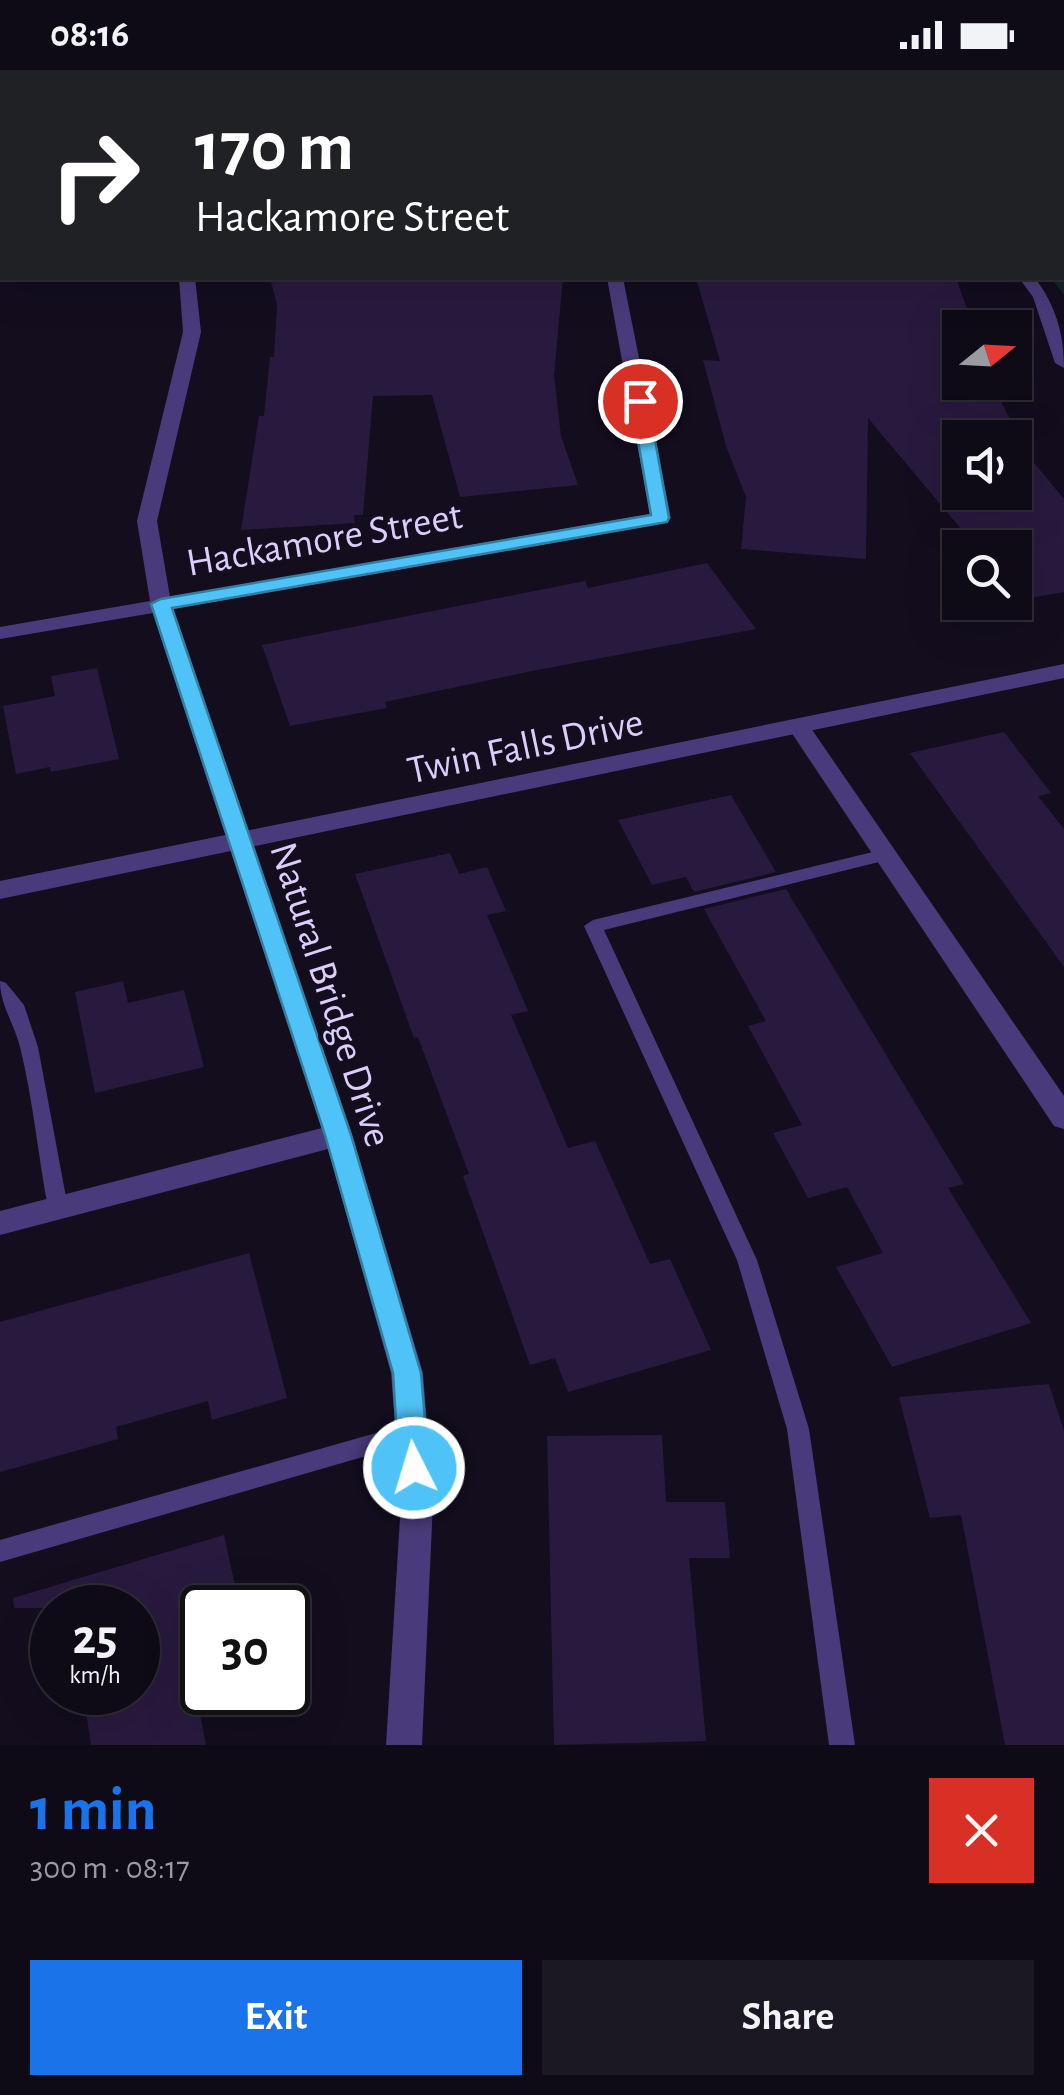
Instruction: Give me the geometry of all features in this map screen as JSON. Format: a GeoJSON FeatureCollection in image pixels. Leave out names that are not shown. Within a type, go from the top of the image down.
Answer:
{"type":"FeatureCollection","features":[{"type":"Feature","properties":{"kind":"street","name":"Natural Bridge Drive"},"geometry":{"type":"LineString","coordinates":[[187,280],[192,332],[147,521],[161,604],[338,1135],[407,1373],[417,1502],[404,1745]]}},
{"type":"Feature","properties":{"kind":"street","name":"Hackamore Street"},"geometry":{"type":"LineString","coordinates":[[0,633],[660,518],[615,280]]}},
{"type":"Feature","properties":{"kind":"street"},"geometry":{"type":"LineString","coordinates":[[1028,280],[1041,297],[1064,363]]}},
{"type":"Feature","properties":{"kind":"street","name":"Twin Falls Drive"},"geometry":{"type":"LineString","coordinates":[[0,890],[1064,671]]}},
{"type":"Feature","properties":{"kind":"street"},"geometry":{"type":"LineString","coordinates":[[798,726],[1064,1118]]}},
{"type":"Feature","properties":{"kind":"street"},"geometry":{"type":"LineString","coordinates":[[0,1222],[338,1135]]}},
{"type":"Feature","properties":{"kind":"lane"},"geometry":{"type":"LineString","coordinates":[[842,1745],[798,1430],[776,1354],[747,1260],[593,926],[885,855]]}},
{"type":"Feature","properties":{"kind":"lane"},"geometry":{"type":"LineString","coordinates":[[0,988],[17,1010],[29,1047],[58,1208]]}},
{"type":"Feature","properties":{"kind":"lane"},"geometry":{"type":"LineString","coordinates":[[0,1551],[412,1433]]}},
{"type":"Feature","properties":{"kind":"green space"},"geometry":{"type":"Polygon","coordinates":[[[1053,280],[1064,280],[1064,295],[1053,280]]]}},
{"type":"Feature","properties":{"kind":"building"},"geometry":{"type":"Polygon","coordinates":[[[271,280],[563,280],[554,375],[561,436],[578,485],[460,497],[432,395],[373,396],[363,515],[354,515],[355,523],[241,530],[259,416],[264,416],[270,357],[274,357],[277,305],[271,280]]]}},
{"type":"Feature","properties":{"kind":"building"},"geometry":{"type":"Polygon","coordinates":[[[697,280],[957,280],[968,310],[942,310],[942,400],[1000,400],[1010,420],[942,420],[942,506],[868,418],[866,559],[741,549],[746,497],[726,446],[703,360],[720,361],[697,280]]]}},
{"type":"Feature","properties":{"kind":"building"},"geometry":{"type":"Polygon","coordinates":[[[1032,460],[1064,499],[1064,592],[1032,598],[1032,530],[962,530],[945,510],[1032,510],[1032,460]]]}},
{"type":"Feature","properties":{"kind":"building"},"geometry":{"type":"Polygon","coordinates":[[[707,563],[756,629],[537,670],[385,702],[387,708],[290,726],[262,645],[585,581],[588,588],[707,563]]]}},
{"type":"Feature","properties":{"kind":"building"},"geometry":{"type":"Polygon","coordinates":[[[97,668],[119,759],[51,772],[50,767],[16,774],[3,706],[55,696],[51,676],[97,668]]]}},
{"type":"Feature","properties":{"kind":"building"},"geometry":{"type":"Polygon","coordinates":[[[1004,732],[1051,793],[1038,796],[1064,829],[1064,967],[910,753],[1004,732]]]}},
{"type":"Feature","properties":{"kind":"building"},"geometry":{"type":"Polygon","coordinates":[[[731,795],[776,872],[694,892],[686,877],[652,885],[618,820],[731,795]]]}},
{"type":"Feature","properties":{"kind":"building"},"geometry":{"type":"Polygon","coordinates":[[[450,853],[459,874],[487,867],[506,911],[487,915],[528,1011],[511,1015],[568,1148],[595,1141],[650,1264],[670,1259],[711,1350],[568,1392],[555,1358],[530,1365],[463,1176],[469,1174],[418,1037],[414,1038],[355,874],[450,853]]]}},
{"type":"Feature","properties":{"kind":"building"},"geometry":{"type":"Polygon","coordinates":[[[786,889],[964,1184],[948,1188],[1031,1323],[892,1367],[836,1267],[883,1253],[847,1187],[808,1198],[773,1133],[802,1125],[748,1026],[766,1021],[704,909],[786,889]]]}},
{"type":"Feature","properties":{"kind":"building"},"geometry":{"type":"Polygon","coordinates":[[[123,981],[128,1003],[184,990],[204,1067],[95,1093],[75,992],[123,981]]]}},
{"type":"Feature","properties":{"kind":"building"},"geometry":{"type":"Polygon","coordinates":[[[249,1253],[287,1398],[212,1420],[208,1401],[116,1427],[118,1439],[0,1472],[0,1322],[249,1253]]]}},
{"type":"Feature","properties":{"kind":"building"},"geometry":{"type":"Polygon","coordinates":[[[1049,1384],[1064,1431],[1064,1745],[1005,1745],[961,1515],[930,1518],[899,1397],[1049,1384]]]}},
{"type":"Feature","properties":{"kind":"building"},"geometry":{"type":"Polygon","coordinates":[[[662,1435],[666,1502],[725,1502],[730,1558],[689,1558],[706,1741],[554,1745],[547,1436],[662,1435]]]}},
{"type":"Feature","properties":{"kind":"building"},"geometry":{"type":"Polygon","coordinates":[[[224,1535],[235,1585],[180,1585],[180,1715],[200,1715],[206,1745],[91,1745],[86,1715],[160,1715],[160,1585],[57,1585],[224,1535]]]}},
{"type":"Feature","properties":{"kind":"building"},"geometry":{"type":"Polygon","coordinates":[[[30,1593],[30,1608],[14,1608],[13,1598],[30,1593]]]}},
{"type":"Feature","properties":{"kind":"route"},"geometry":{"type":"LineString","coordinates":[[414,1468],[407,1373],[338,1135],[161,604],[660,518],[640,401]]}}]}
